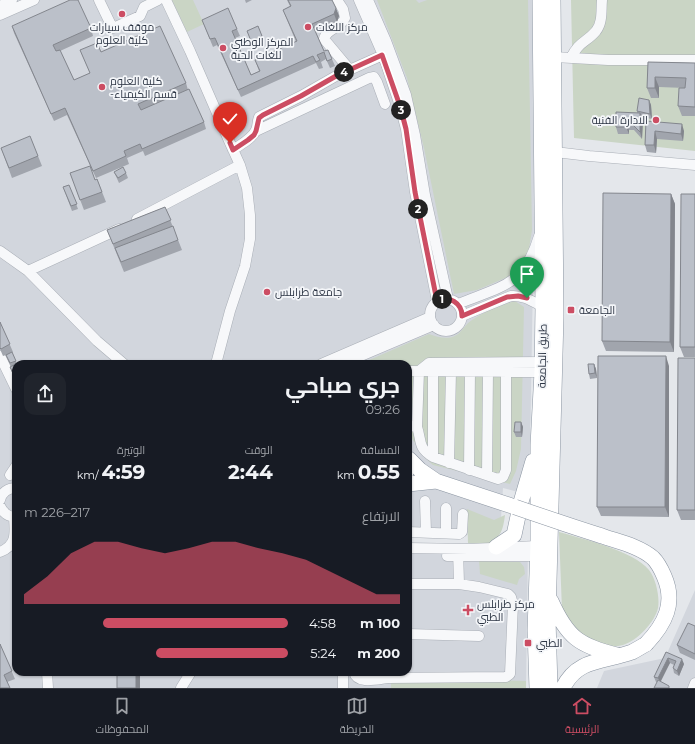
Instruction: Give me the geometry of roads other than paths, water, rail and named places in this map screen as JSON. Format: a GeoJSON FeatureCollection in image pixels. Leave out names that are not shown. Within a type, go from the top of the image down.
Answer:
{"type":"FeatureCollection","features":[{"type":"Feature","properties":{"kind":"highway","name":"طريق الجامعة"},"geometry":{"type":"LineString","coordinates":[[537,688],[535,630],[538,445],[543,307],[541,226],[540,0]]}},
{"type":"Feature","properties":{"kind":"highway","name":"طريق الجامعة"},"geometry":{"type":"LineString","coordinates":[[550,688],[549,598],[556,316],[553,0]]}},
{"type":"Feature","properties":{"kind":"highway"},"geometry":{"type":"LineString","coordinates":[[496,547],[514,535],[521,502],[538,445]]}},
{"type":"Feature","properties":{"kind":"highway"},"geometry":{"type":"LineString","coordinates":[[412,462],[420,470],[436,481],[635,548],[654,559],[661,568],[666,579],[669,593],[668,609],[661,625],[646,644],[632,652],[596,661],[580,667],[570,676],[563,688]]}},
{"type":"Feature","properties":{"kind":"highway"},"geometry":{"type":"LineString","coordinates":[[412,484],[436,481]]}},
{"type":"Feature","properties":{"kind":"highway"},"geometry":{"type":"LineString","coordinates":[[549,598],[563,626],[574,638],[590,647],[618,656]]}},
{"type":"Feature","properties":{"kind":"street"},"geometry":{"type":"LineString","coordinates":[[0,6],[12,0]]}},
{"type":"Feature","properties":{"kind":"street"},"geometry":{"type":"LineString","coordinates":[[0,15],[34,0]]}},
{"type":"Feature","properties":{"kind":"street"},"geometry":{"type":"LineString","coordinates":[[99,0],[113,28],[140,16],[144,6],[158,0]]}},
{"type":"Feature","properties":{"kind":"street"},"geometry":{"type":"LineString","coordinates":[[166,0],[190,50],[240,165],[247,188],[250,215],[250,239],[246,266],[230,311],[217,360]]}},
{"type":"Feature","properties":{"kind":"street"},"geometry":{"type":"LineString","coordinates":[[337,0],[343,9],[345,18],[341,24],[324,36],[324,40],[350,70]]}},
{"type":"Feature","properties":{"kind":"street"},"geometry":{"type":"LineString","coordinates":[[359,0],[382,55],[400,106],[406,129],[415,192],[437,301]]}},
{"type":"Feature","properties":{"kind":"street"},"geometry":{"type":"LineString","coordinates":[[368,0],[406,95],[416,135],[426,196],[448,299]]}},
{"type":"Feature","properties":{"kind":"street"},"geometry":{"type":"LineString","coordinates":[[571,58],[578,46],[596,30],[600,23],[602,0]]}},
{"type":"Feature","properties":{"kind":"street"},"geometry":{"type":"LineString","coordinates":[[256,131],[259,118],[263,115],[336,76],[382,55]]}},
{"type":"Feature","properties":{"kind":"street"},"geometry":{"type":"LineString","coordinates":[[554,57],[608,60],[695,60]]}},
{"type":"Feature","properties":{"kind":"street"},"geometry":{"type":"LineString","coordinates":[[233,150],[248,140],[256,131],[374,77],[384,104]]}},
{"type":"Feature","properties":{"kind":"street"},"geometry":{"type":"LineString","coordinates":[[555,152],[695,165]]}},
{"type":"Feature","properties":{"kind":"street"},"geometry":{"type":"LineString","coordinates":[[28,271],[124,226],[240,165]]}},
{"type":"Feature","properties":{"kind":"street"},"geometry":{"type":"LineString","coordinates":[[458,304],[517,278],[534,253],[541,226]]}},
{"type":"Feature","properties":{"kind":"street"},"geometry":{"type":"LineString","coordinates":[[0,251],[28,271],[97,341],[119,360]]}},
{"type":"Feature","properties":{"kind":"street"},"geometry":{"type":"LineString","coordinates":[[462,316],[511,296],[527,298],[543,307]]}},
{"type":"Feature","properties":{"kind":"street"},"geometry":{"type":"LineString","coordinates":[[448,299],[458,304],[462,316],[458,325],[451,330],[441,330],[432,321],[431,308],[437,301],[448,299]]}},
{"type":"Feature","properties":{"kind":"street"},"geometry":{"type":"LineString","coordinates":[[331,360],[432,321]]}},
{"type":"Feature","properties":{"kind":"street"},"geometry":{"type":"LineString","coordinates":[[350,360],[432,321]]}},
{"type":"Feature","properties":{"kind":"street"},"geometry":{"type":"LineString","coordinates":[[0,356],[12,381]]}},
{"type":"Feature","properties":{"kind":"street"},"geometry":{"type":"LineString","coordinates":[[506,371],[506,470],[503,477],[498,479],[469,470],[432,457],[427,453],[421,445],[412,426],[419,371],[429,363],[542,367]]}},
{"type":"Feature","properties":{"kind":"street"},"geometry":{"type":"LineString","coordinates":[[412,371],[506,371],[542,367]]}},
{"type":"Feature","properties":{"kind":"street"},"geometry":{"type":"LineString","coordinates":[[432,457],[434,371]]}},
{"type":"Feature","properties":{"kind":"street"},"geometry":{"type":"LineString","coordinates":[[450,463],[451,371]]}},
{"type":"Feature","properties":{"kind":"street"},"geometry":{"type":"LineString","coordinates":[[469,470],[470,371]]}},
{"type":"Feature","properties":{"kind":"street"},"geometry":{"type":"LineString","coordinates":[[487,475],[488,371]]}},
{"type":"Feature","properties":{"kind":"street"},"geometry":{"type":"LineString","coordinates":[[0,500],[3,493],[12,489]]}},
{"type":"Feature","properties":{"kind":"street"},"geometry":{"type":"LineString","coordinates":[[425,501],[426,532]]}},
{"type":"Feature","properties":{"kind":"street"},"geometry":{"type":"LineString","coordinates":[[446,508],[446,533]]}},
{"type":"Feature","properties":{"kind":"street"},"geometry":{"type":"LineString","coordinates":[[7,514],[12,532]]}},
{"type":"Feature","properties":{"kind":"street"},"geometry":{"type":"LineString","coordinates":[[412,532],[459,534],[462,532],[463,514]]}},
{"type":"Feature","properties":{"kind":"street"},"geometry":{"type":"LineString","coordinates":[[0,552],[8,548],[12,542]]}},
{"type":"Feature","properties":{"kind":"street"},"geometry":{"type":"LineString","coordinates":[[412,548],[458,552],[496,547],[537,551]]}},
{"type":"Feature","properties":{"kind":"street"},"geometry":{"type":"LineString","coordinates":[[412,555],[458,552],[537,551]]}},
{"type":"Feature","properties":{"kind":"street"},"geometry":{"type":"LineString","coordinates":[[458,552],[459,584]]}},
{"type":"Feature","properties":{"kind":"street"},"geometry":{"type":"LineString","coordinates":[[412,584],[459,584],[504,592],[511,597],[513,604],[511,673],[509,675],[506,677],[412,675]]}},
{"type":"Feature","properties":{"kind":"street"},"geometry":{"type":"LineString","coordinates":[[412,634],[479,636]]}},
{"type":"Feature","properties":{"kind":"street"},"geometry":{"type":"LineString","coordinates":[[47,676],[48,688]]}},
{"type":"Feature","properties":{"kind":"street"},"geometry":{"type":"LineString","coordinates":[[181,688],[188,676]]}},
{"type":"Feature","properties":{"kind":"street"},"geometry":{"type":"LineString","coordinates":[[343,676],[343,688]]}},
{"type":"Feature","properties":{"kind":"street"},"geometry":{"type":"LineString","coordinates":[[355,676],[362,680],[374,680],[384,676]]}},
{"type":"Feature","properties":{"kind":"street"},"geometry":{"type":"LineString","coordinates":[[693,688],[695,683]]}},
{"type":"Feature","properties":{"kind":"place","name":"موقف سيارات كلية العلوم"},"geometry":{"type":"Point","coordinates":[122,14]}},
{"type":"Feature","properties":{"kind":"place","name":"مركز اللغات"},"geometry":{"type":"Point","coordinates":[308,27]}},
{"type":"Feature","properties":{"kind":"place","name":"المركز الوطني للغات الحية"},"geometry":{"type":"Point","coordinates":[223,48]}},
{"type":"Feature","properties":{"kind":"place","name":"كلية العلوم -قسم الكيمياء"},"geometry":{"type":"Point","coordinates":[102,87]}},
{"type":"Feature","properties":{"kind":"place","name":"الادارة الفنية"},"geometry":{"type":"Point","coordinates":[656,120]}},
{"type":"Feature","properties":{"kind":"place","name":"جامعة طرابلس"},"geometry":{"type":"Point","coordinates":[267,292]}},
{"type":"Feature","properties":{"kind":"place","name":"الجامعة"},"geometry":{"type":"Point","coordinates":[571,310]}},
{"type":"Feature","properties":{"kind":"place","name":"مركز طرابلس الطبي"},"geometry":{"type":"Point","coordinates":[468,610]}},
{"type":"Feature","properties":{"kind":"place","name":"الطبي"},"geometry":{"type":"Point","coordinates":[528,643]}}]}
